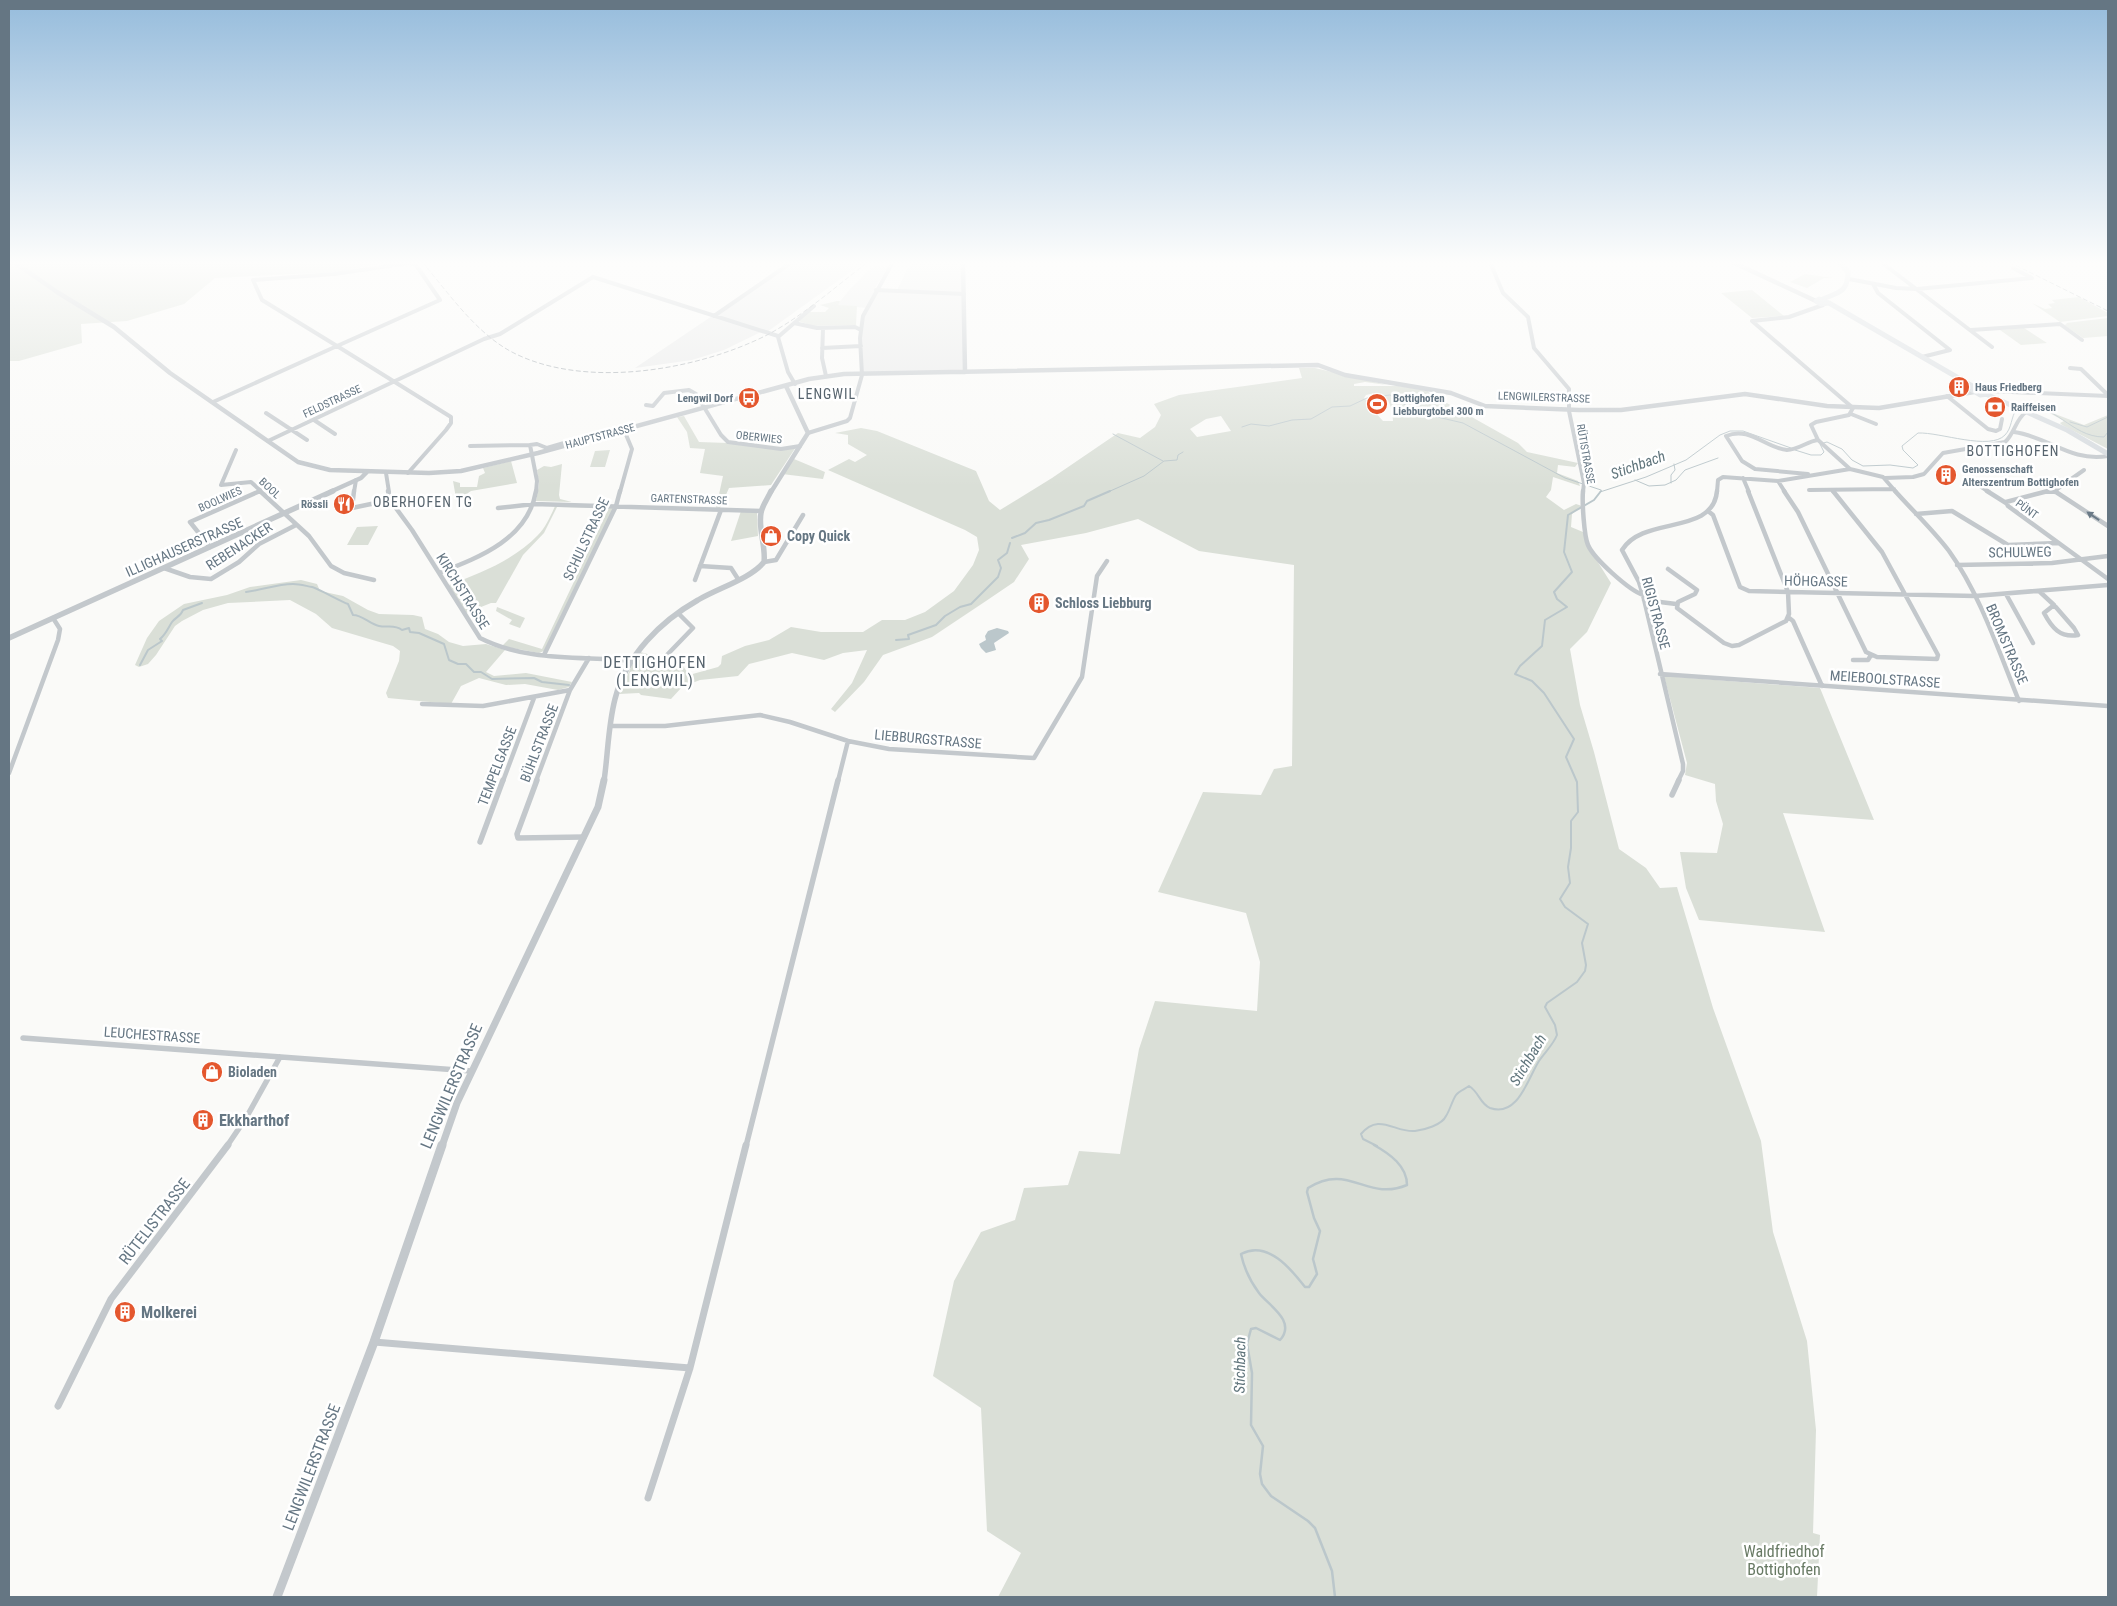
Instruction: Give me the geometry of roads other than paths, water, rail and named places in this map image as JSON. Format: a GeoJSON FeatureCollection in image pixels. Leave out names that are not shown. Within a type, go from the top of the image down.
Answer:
{"type":"FeatureCollection","features":[{"type":"Feature","properties":{"kind":"main road"},"geometry":{"type":"LineString","coordinates":[[1887,337],[1974,390],[1988,393],[2016,408],[2055,424],[2108,456]]}},
{"type":"Feature","properties":{"kind":"street","name":"HAUPTSTRASSE"},"geometry":{"type":"LineString","coordinates":[[126,337],[170,373],[304,465],[330,470],[386,473],[453,472],[531,454],[826,376],[965,372]]}},
{"type":"Feature","properties":{"kind":"street"},"geometry":{"type":"LineString","coordinates":[[322,337],[452,417],[451,423],[446,430],[408,473]]}},
{"type":"Feature","properties":{"kind":"street"},"geometry":{"type":"LineString","coordinates":[[213,402],[357,337]]}},
{"type":"Feature","properties":{"kind":"street","name":"FELDSTRASSE"},"geometry":{"type":"LineString","coordinates":[[268,441],[490,337]]}},
{"type":"Feature","properties":{"kind":"street"},"geometry":{"type":"LineString","coordinates":[[778,337],[788,372],[795,384]]}},
{"type":"Feature","properties":{"kind":"street"},"geometry":{"type":"LineString","coordinates":[[823,337],[822,358],[826,376]]}},
{"type":"Feature","properties":{"kind":"street"},"geometry":{"type":"LineString","coordinates":[[803,515],[776,560],[764,562],[765,553],[760,523],[761,511],[776,480],[808,433],[847,421],[850,418],[861,374],[861,337]]}},
{"type":"Feature","properties":{"kind":"street"},"geometry":{"type":"LineString","coordinates":[[965,337],[965,372]]}},
{"type":"Feature","properties":{"kind":"street","name":"RÜTISTRASSE"},"geometry":{"type":"LineString","coordinates":[[1532,337],[1534,348],[1569,389],[1569,410],[1584,484],[1582,504],[1586,539],[1592,552],[1643,597]]}},
{"type":"Feature","properties":{"kind":"street"},"geometry":{"type":"LineString","coordinates":[[1770,337],[1852,411],[1876,424]]}},
{"type":"Feature","properties":{"kind":"street"},"geometry":{"type":"LineString","coordinates":[[1922,357],[1950,350],[1934,337]]}},
{"type":"Feature","properties":{"kind":"street"},"geometry":{"type":"LineString","coordinates":[[1979,337],[1992,347]]}},
{"type":"Feature","properties":{"kind":"street"},"geometry":{"type":"LineString","coordinates":[[2078,337],[2082,340]]}},
{"type":"Feature","properties":{"kind":"street"},"geometry":{"type":"LineString","coordinates":[[822,348],[860,346]]}},
{"type":"Feature","properties":{"kind":"street","name":"LENGWILERSTRASSE"},"geometry":{"type":"LineString","coordinates":[[965,372],[1318,365],[1345,375],[1451,393],[1485,406],[1569,410],[1621,410],[1745,394],[1852,411],[1974,390]]}},
{"type":"Feature","properties":{"kind":"street"},"geometry":{"type":"LineString","coordinates":[[2070,368],[2081,369],[2108,396]]}},
{"type":"Feature","properties":{"kind":"street"},"geometry":{"type":"LineString","coordinates":[[786,386],[808,433]]}},
{"type":"Feature","properties":{"kind":"street","name":"OBERWIES"},"geometry":{"type":"LineString","coordinates":[[653,406],[664,393],[690,390],[695,392],[721,435],[728,442],[781,449],[800,446]]}},
{"type":"Feature","properties":{"kind":"street"},"geometry":{"type":"LineString","coordinates":[[1988,393],[2108,396]]}},
{"type":"Feature","properties":{"kind":"street"},"geometry":{"type":"LineString","coordinates":[[1946,396],[1991,430],[2000,429],[2002,419]]}},
{"type":"Feature","properties":{"kind":"street"},"geometry":{"type":"LineString","coordinates":[[646,405],[659,406]]}},
{"type":"Feature","properties":{"kind":"street"},"geometry":{"type":"LineString","coordinates":[[1850,469],[1819,441],[1811,426],[1813,423],[1852,411]]}},
{"type":"Feature","properties":{"kind":"street"},"geometry":{"type":"LineString","coordinates":[[1708,511],[1717,497],[1719,479],[1726,476],[1778,481],[1850,469],[1885,478],[1921,475],[1928,471],[1940,454],[1969,447],[2002,443],[2014,432],[2016,422],[2024,411]]}},
{"type":"Feature","properties":{"kind":"street"},"geometry":{"type":"LineString","coordinates":[[266,413],[307,440]]}},
{"type":"Feature","properties":{"kind":"street"},"geometry":{"type":"LineString","coordinates":[[314,420],[335,434]]}},
{"type":"Feature","properties":{"kind":"street","name":"SCHULSTRASSE"},"geometry":{"type":"LineString","coordinates":[[544,655],[616,506],[632,449],[624,430]]}},
{"type":"Feature","properties":{"kind":"street"},"geometry":{"type":"LineString","coordinates":[[2014,432],[2036,436],[2082,458],[2093,459],[2108,456]]}},
{"type":"Feature","properties":{"kind":"street"},"geometry":{"type":"LineString","coordinates":[[1811,474],[1754,469],[1742,462],[1726,436],[1740,433],[1783,449],[1793,448],[1810,441],[1819,441]]}},
{"type":"Feature","properties":{"kind":"street"},"geometry":{"type":"LineString","coordinates":[[470,446],[538,444],[545,448],[564,443]]}},
{"type":"Feature","properties":{"kind":"street"},"geometry":{"type":"LineString","coordinates":[[439,573],[485,554],[502,543],[521,526],[534,504],[537,484],[530,445]]}},
{"type":"Feature","properties":{"kind":"street","name":"BOOL"},"geometry":{"type":"LineString","coordinates":[[236,450],[221,485],[250,482],[314,542],[330,566],[344,573],[374,580]]}},
{"type":"Feature","properties":{"kind":"street"},"geometry":{"type":"LineString","coordinates":[[2084,470],[2057,489],[2056,492],[2108,526]]}},
{"type":"Feature","properties":{"kind":"street","name":"ILLIGHAUSERSTRASSE"},"geometry":{"type":"LineString","coordinates":[[9,638],[285,513],[356,480],[367,472]]}},
{"type":"Feature","properties":{"kind":"street","name":"KIRCHSTRASSE"},"geometry":{"type":"LineString","coordinates":[[386,473],[390,500],[480,638],[500,647],[544,655],[632,661]]}},
{"type":"Feature","properties":{"kind":"street"},"geometry":{"type":"LineString","coordinates":[[1676,604],[1678,609],[1724,643],[1732,646],[1739,645],[1778,626],[1788,617],[1788,592],[1743,478]]}},
{"type":"Feature","properties":{"kind":"street","name":"BROMSTRASSE"},"geometry":{"type":"LineString","coordinates":[[1885,478],[1949,551],[1957,564],[1988,623],[2019,700]]}},
{"type":"Feature","properties":{"kind":"street"},"geometry":{"type":"LineString","coordinates":[[356,480],[352,508],[390,500]]}},
{"type":"Feature","properties":{"kind":"street"},"geometry":{"type":"LineString","coordinates":[[1971,480],[2006,503]]}},
{"type":"Feature","properties":{"kind":"street"},"geometry":{"type":"LineString","coordinates":[[1778,481],[1791,499],[1864,649],[1871,655],[1932,660],[1938,658],[1882,552],[1832,490]]}},
{"type":"Feature","properties":{"kind":"street"},"geometry":{"type":"LineString","coordinates":[[1808,490],[1894,489]]}},
{"type":"Feature","properties":{"kind":"street","name":"BOOLWIES"},"geometry":{"type":"LineString","coordinates":[[210,547],[190,522],[260,491]]}},
{"type":"Feature","properties":{"kind":"street","name":"PÜNT"},"geometry":{"type":"LineString","coordinates":[[2056,492],[2048,491],[2006,503],[2108,579]]}},
{"type":"Feature","properties":{"kind":"street","name":"GARTENSTRASSE"},"geometry":{"type":"LineString","coordinates":[[498,508],[534,504],[761,511]]}},
{"type":"Feature","properties":{"kind":"street"},"geometry":{"type":"LineString","coordinates":[[694,580],[721,510]]}},
{"type":"Feature","properties":{"kind":"street","name":"HÖHGASSE"},"geometry":{"type":"LineString","coordinates":[[1708,511],[1713,515],[1740,587],[1749,591],[1975,596],[2108,585]]}},
{"type":"Feature","properties":{"kind":"street","name":"RIGISTRASSE"},"geometry":{"type":"LineString","coordinates":[[1672,795],[1683,764],[1639,582],[1622,554],[1622,550],[1625,544],[1637,535],[1694,519],[1708,511]]}},
{"type":"Feature","properties":{"kind":"street"},"geometry":{"type":"LineString","coordinates":[[1916,514],[1952,511],[2008,545],[2059,543]]}},
{"type":"Feature","properties":{"kind":"street","name":"REBENACKER"},"geometry":{"type":"LineString","coordinates":[[164,568],[190,577],[211,580],[238,562],[259,544],[296,525]]}},
{"type":"Feature","properties":{"kind":"street"},"geometry":{"type":"LineString","coordinates":[[2084,561],[2108,556]]}},
{"type":"Feature","properties":{"kind":"street","name":"LIEBBURGSTRASSE"},"geometry":{"type":"LineString","coordinates":[[611,726],[665,726],[760,716],[790,722],[848,741],[889,749],[1034,758],[1082,676],[1097,576],[1107,561]]}},
{"type":"Feature","properties":{"kind":"street","name":"SCHULWEG"},"geometry":{"type":"LineString","coordinates":[[1957,564],[2039,564],[2084,561]]}},
{"type":"Feature","properties":{"kind":"street","name":"LENGWILERSTRASSE"},"geometry":{"type":"LineString","coordinates":[[277,1597],[374,1342],[446,1133],[471,1071],[584,837],[603,791],[615,696],[632,661],[656,631],[680,611],[738,578],[756,570],[764,562]]}},
{"type":"Feature","properties":{"kind":"street"},"geometry":{"type":"LineString","coordinates":[[700,566],[729,567],[738,578]]}},
{"type":"Feature","properties":{"kind":"street"},"geometry":{"type":"LineString","coordinates":[[1643,597],[1676,604],[1695,594],[1697,590],[1668,569]]}},
{"type":"Feature","properties":{"kind":"street"},"geometry":{"type":"LineString","coordinates":[[2039,591],[2054,605],[2079,634],[2076,636],[2057,634],[2044,613],[2054,605]]}},
{"type":"Feature","properties":{"kind":"street"},"geometry":{"type":"LineString","coordinates":[[2006,594],[2033,643]]}},
{"type":"Feature","properties":{"kind":"street"},"geometry":{"type":"LineString","coordinates":[[664,658],[694,628],[680,611]]}},
{"type":"Feature","properties":{"kind":"street"},"geometry":{"type":"LineString","coordinates":[[1788,617],[1793,621],[1822,686]]}},
{"type":"Feature","properties":{"kind":"street"},"geometry":{"type":"LineString","coordinates":[[9,773],[58,640],[60,630],[53,618]]}},
{"type":"Feature","properties":{"kind":"street"},"geometry":{"type":"LineString","coordinates":[[1852,660],[1868,660],[1871,655]]}},
{"type":"Feature","properties":{"kind":"street","name":"BÜHLSTRASSE"},"geometry":{"type":"LineString","coordinates":[[584,837],[518,838],[517,834],[570,690],[589,658]]}},
{"type":"Feature","properties":{"kind":"street","name":"MEIEBOOLSTRASSE"},"geometry":{"type":"LineString","coordinates":[[1660,674],[2108,706]]}},
{"type":"Feature","properties":{"kind":"street"},"geometry":{"type":"LineString","coordinates":[[422,704],[483,706],[570,690]]}},
{"type":"Feature","properties":{"kind":"street","name":"TEMPELGASSE"},"geometry":{"type":"LineString","coordinates":[[480,842],[534,698]]}},
{"type":"Feature","properties":{"kind":"street"},"geometry":{"type":"LineString","coordinates":[[648,1498],[690,1368],[848,741]]}},
{"type":"Feature","properties":{"kind":"street","name":"LEUCHESTRASSE"},"geometry":{"type":"LineString","coordinates":[[23,1038],[471,1071]]}},
{"type":"Feature","properties":{"kind":"street","name":"RÜTELISTRASSE"},"geometry":{"type":"LineString","coordinates":[[58,1406],[111,1299],[219,1159],[246,1118],[280,1057]]}},
{"type":"Feature","properties":{"kind":"street"},"geometry":{"type":"LineString","coordinates":[[374,1342],[690,1368]]}},
{"type":"Feature","properties":{"kind":"waterway"},"geometry":{"type":"LineString","coordinates":[[1242,427],[1251,424],[1269,426],[1292,420],[1311,419],[1332,407],[1350,406],[1367,398],[1390,395],[1416,412],[1463,423],[1565,478],[1601,490]]}},
{"type":"Feature","properties":{"kind":"waterway","name":"Stichbach"},"geometry":{"type":"LineString","coordinates":[[2021,408],[2033,407],[2044,410],[2092,435],[2104,437],[2108,432]]}},
{"type":"Feature","properties":{"kind":"waterway","name":"Stichbach"},"geometry":{"type":"LineString","coordinates":[[1795,450],[1811,455],[1821,455],[1824,452],[1820,444],[1827,442],[1842,449],[1852,460],[1863,466],[1890,465],[1913,468],[1918,465],[1903,450],[1902,446],[1918,433],[1977,441],[1998,439],[2007,432],[2016,410]]}},
{"type":"Feature","properties":{"kind":"waterway"},"geometry":{"type":"LineString","coordinates":[[2070,422],[2087,427],[2108,417]]}},
{"type":"Feature","properties":{"kind":"waterway","name":"Stichbach"},"geometry":{"type":"LineString","coordinates":[[1674,465],[1686,460],[1720,435],[1730,431],[1743,431],[1791,448]]}},
{"type":"Feature","properties":{"kind":"waterway"},"geometry":{"type":"LineString","coordinates":[[1113,434],[1163,461]]}},
{"type":"Feature","properties":{"kind":"waterway"},"geometry":{"type":"LineString","coordinates":[[1108,492],[1144,476],[1164,461],[1177,460],[1178,455],[1183,452]]}},
{"type":"Feature","properties":{"kind":"waterway"},"geometry":{"type":"LineString","coordinates":[[1671,482],[1676,480],[1685,470],[1718,458]]}},
{"type":"Feature","properties":{"kind":"waterway","name":"Stichbach"},"geometry":{"type":"LineString","coordinates":[[1636,480],[1674,465]]}},
{"type":"Feature","properties":{"kind":"waterway"},"geometry":{"type":"LineString","coordinates":[[1671,482],[1671,475],[1675,470],[1674,465]]}},
{"type":"Feature","properties":{"kind":"waterway","name":"Stichbach"},"geometry":{"type":"LineString","coordinates":[[1600,492],[1636,480]]}},
{"type":"Feature","properties":{"kind":"waterway"},"geometry":{"type":"LineString","coordinates":[[1636,480],[1649,486],[1665,485],[1671,482]]}},
{"type":"Feature","properties":{"kind":"waterway"},"geometry":{"type":"LineString","coordinates":[[1012,538],[1025,533],[1036,523],[1049,520],[1084,506],[1087,501],[1110,491]]}},
{"type":"Feature","properties":{"kind":"waterway","name":"Stichbach"},"geometry":{"type":"LineString","coordinates":[[1377,1146],[1363,1139],[1361,1134],[1368,1128],[1381,1124],[1408,1131],[1423,1130],[1441,1122],[1456,1095],[1469,1086],[1484,1104],[1490,1108],[1500,1110],[1515,1102],[1557,1035],[1555,1025],[1545,1007],[1547,1003],[1577,982],[1585,971],[1586,965],[1582,943],[1588,924],[1565,907],[1560,899],[1570,883],[1568,867],[1571,848],[1571,821],[1578,812],[1577,782],[1566,757],[1574,739],[1544,693],[1532,681],[1515,674],[1520,666],[1542,646],[1545,620],[1567,607],[1557,599],[1554,592],[1572,572],[1564,552],[1568,515],[1594,500],[1600,492]]}},
{"type":"Feature","properties":{"kind":"waterway"},"geometry":{"type":"LineString","coordinates":[[896,640],[909,639],[908,635],[936,625],[945,616],[960,607],[971,604],[998,577],[1001,568],[998,560],[1007,553],[1010,543]]}},
{"type":"Feature","properties":{"kind":"waterway"},"geometry":{"type":"LineString","coordinates":[[246,592],[287,584],[312,587],[348,604],[353,615],[360,616],[375,625],[391,626],[402,630],[409,628],[410,632],[419,633],[444,644],[449,660],[458,664],[466,664],[474,672],[481,672],[492,679],[534,678],[542,682],[569,685]]}},
{"type":"Feature","properties":{"kind":"waterway"},"geometry":{"type":"LineString","coordinates":[[140,665],[148,650],[162,641],[160,639],[183,610],[202,603]]}},
{"type":"Feature","properties":{"kind":"waterway","name":"Stichbach"},"geometry":{"type":"LineString","coordinates":[[1335,1597],[1332,1571],[1315,1528],[1308,1521],[1271,1496],[1262,1484],[1260,1474],[1263,1446],[1251,1425],[1252,1373],[1247,1344],[1251,1329],[1256,1328],[1280,1340],[1285,1326],[1279,1314],[1253,1284],[1241,1254],[1260,1251],[1278,1258],[1305,1287],[1309,1287],[1317,1274],[1313,1259],[1320,1231],[1314,1218],[1307,1192],[1308,1188],[1322,1181],[1335,1179],[1347,1180],[1380,1189],[1393,1189],[1407,1185],[1401,1166],[1386,1152],[1374,1145]]}},
{"type":"Feature","properties":{"kind":"railway"},"geometry":{"type":"LineString","coordinates":[[490,337],[510,351],[539,363],[571,370],[604,373],[639,371],[673,366],[739,348],[763,337]]}},
{"type":"Feature","properties":{"kind":"place","name":"Haus Friedberg"},"geometry":{"type":"Point","coordinates":[1959,387]}},
{"type":"Feature","properties":{"kind":"place","name":"Lengwil Dorf"},"geometry":{"type":"Point","coordinates":[749,398]}},
{"type":"Feature","properties":{"kind":"place","name":"Bottighofen Liebburgtobel 300 m"},"geometry":{"type":"Point","coordinates":[1377,404]}},
{"type":"Feature","properties":{"kind":"place","name":"Raiffeisen"},"geometry":{"type":"Point","coordinates":[1995,407]}},
{"type":"Feature","properties":{"kind":"place","name":"Genossenschaft Alterszentrum Bottighofen"},"geometry":{"type":"Point","coordinates":[1946,475]}},
{"type":"Feature","properties":{"kind":"place","name":"Rössli"},"geometry":{"type":"Point","coordinates":[344,504]}},
{"type":"Feature","properties":{"kind":"place","name":"Copy Quick"},"geometry":{"type":"Point","coordinates":[771,536]}},
{"type":"Feature","properties":{"kind":"place","name":"Schloss Liebburg"},"geometry":{"type":"Point","coordinates":[1039,603]}},
{"type":"Feature","properties":{"kind":"place","name":"Bioladen"},"geometry":{"type":"Point","coordinates":[212,1072]}},
{"type":"Feature","properties":{"kind":"place","name":"Ekkharthof"},"geometry":{"type":"Point","coordinates":[203,1120]}},
{"type":"Feature","properties":{"kind":"place","name":"Molkerei"},"geometry":{"type":"Point","coordinates":[125,1312]}},
{"type":"Feature","properties":{"kind":"district","name":"LENGWIL"},"geometry":{"type":"Point","coordinates":[827,394]}},
{"type":"Feature","properties":{"kind":"district","name":"BOTTIGHOFEN"},"geometry":{"type":"Point","coordinates":[2013,451]}},
{"type":"Feature","properties":{"kind":"district","name":"OBERHOFEN TG"},"geometry":{"type":"Point","coordinates":[423,502]}},
{"type":"Feature","properties":{"kind":"district","name":"DETTIGHOFEN (LENGWIL)"},"geometry":{"type":"Point","coordinates":[655,671]}},
{"type":"Feature","properties":{"kind":"park label","name":"Waldfriedhof Bottighofen"},"geometry":{"type":"Point","coordinates":[1784,1560]}}]}
